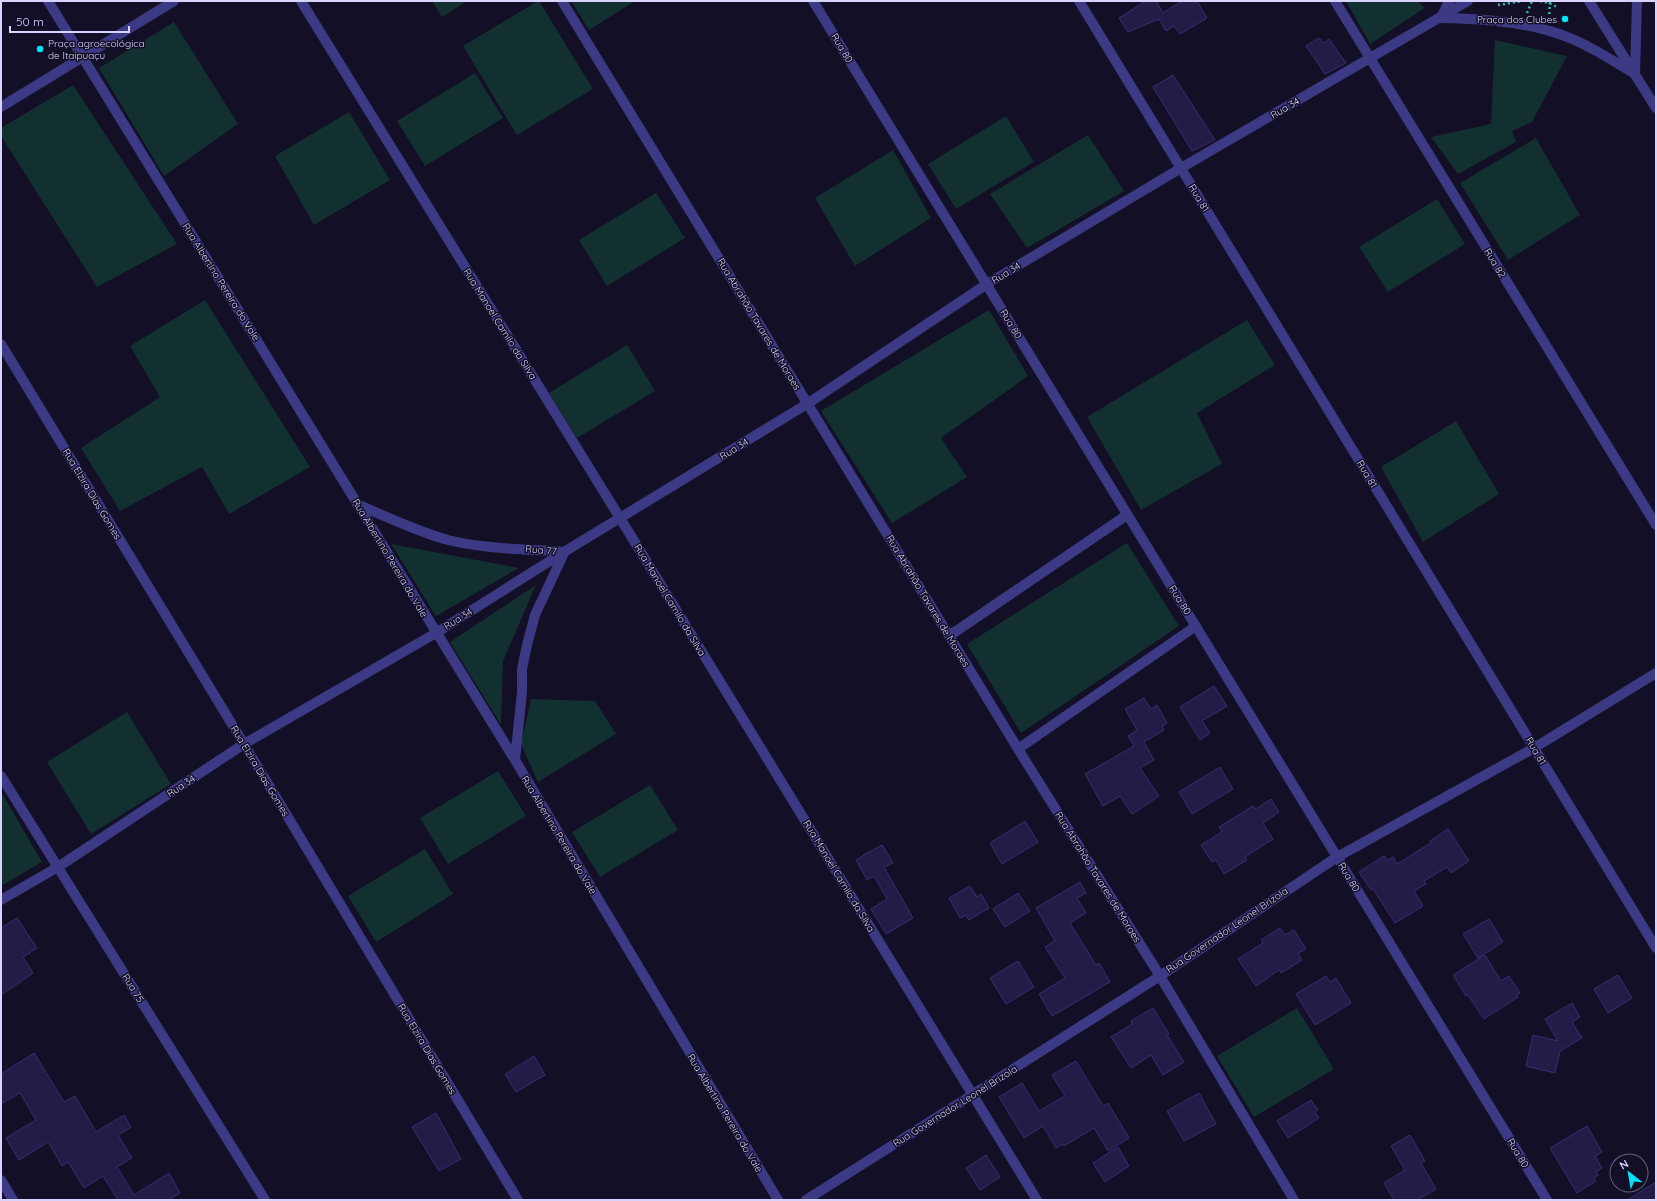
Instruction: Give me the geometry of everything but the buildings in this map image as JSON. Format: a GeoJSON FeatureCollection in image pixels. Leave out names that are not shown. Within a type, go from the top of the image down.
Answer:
{"type":"FeatureCollection","features":[{"type":"Feature","properties":{"kind":"street","name":"Rua Albertino Pereira do Vale"},"geometry":{"type":"LineString","coordinates":[[48,1],[515,760],[778,1200]]}},
{"type":"Feature","properties":{"kind":"street"},"geometry":{"type":"LineString","coordinates":[[1,107],[174,1]]}},
{"type":"Feature","properties":{"kind":"street","name":"Rua Manoel Camilo da Silva"},"geometry":{"type":"LineString","coordinates":[[301,1],[620,518],[1037,1200]]}},
{"type":"Feature","properties":{"kind":"street","name":"Rua Abrahão Tavares de Moraes"},"geometry":{"type":"LineString","coordinates":[[562,1],[1018,749],[1160,976],[1294,1200]]}},
{"type":"Feature","properties":{"kind":"street","name":"Rua 80"},"geometry":{"type":"LineString","coordinates":[[813,1],[1547,1200]]}},
{"type":"Feature","properties":{"kind":"street","name":"Rua 81"},"geometry":{"type":"LineString","coordinates":[[1079,1],[1656,948]]}},
{"type":"Feature","properties":{"kind":"street","name":"Rua 82"},"geometry":{"type":"LineString","coordinates":[[1335,1],[1656,525]]}},
{"type":"Feature","properties":{"kind":"street"},"geometry":{"type":"LineString","coordinates":[[1449,1],[1441,18],[1522,24],[1545,29],[1591,48],[1635,74]]}},
{"type":"Feature","properties":{"kind":"street","name":"Rua 34"},"geometry":{"type":"LineString","coordinates":[[1,900],[58,867],[244,744],[436,633],[564,552],[807,404],[986,284],[1181,168],[1468,1]]}},
{"type":"Feature","properties":{"kind":"street"},"geometry":{"type":"LineString","coordinates":[[1589,1],[1656,108]]}},
{"type":"Feature","properties":{"kind":"street"},"geometry":{"type":"LineString","coordinates":[[1635,74],[1636,1]]}},
{"type":"Feature","properties":{"kind":"street","name":"Rua Elzira Dias Gomes"},"geometry":{"type":"LineString","coordinates":[[1,344],[244,744],[518,1200]]}},
{"type":"Feature","properties":{"kind":"street","name":"Rua 77"},"geometry":{"type":"LineString","coordinates":[[357,504],[419,531],[450,540],[490,546],[564,552],[535,615],[527,645],[522,669],[522,692],[515,760]]}},
{"type":"Feature","properties":{"kind":"street"},"geometry":{"type":"LineString","coordinates":[[949,636],[1127,515]]}},
{"type":"Feature","properties":{"kind":"street"},"geometry":{"type":"LineString","coordinates":[[1018,749],[1196,626]]}},
{"type":"Feature","properties":{"kind":"street","name":"Rua Governador Leonel Brizola"},"geometry":{"type":"LineString","coordinates":[[806,1200],[1160,976],[1337,857],[1534,748],[1656,673]]}},
{"type":"Feature","properties":{"kind":"street","name":"Rua 75"},"geometry":{"type":"LineString","coordinates":[[1,776],[264,1200]]}},
{"type":"Feature","properties":{"kind":"street"},"geometry":{"type":"LineString","coordinates":[[1,1180],[13,1200]]}},
{"type":"Feature","properties":{"kind":"path"},"geometry":{"type":"LineString","coordinates":[[1498,5],[1523,1]]}},
{"type":"Feature","properties":{"kind":"path"},"geometry":{"type":"LineString","coordinates":[[1526,17],[1532,1]]}},
{"type":"Feature","properties":{"kind":"path"},"geometry":{"type":"LineString","coordinates":[[1540,1],[1550,2],[1557,8]]}},
{"type":"Feature","properties":{"kind":"path"},"geometry":{"type":"LineString","coordinates":[[1549,21],[1550,2]]}},
{"type":"Feature","properties":{"kind":"green space"},"geometry":{"type":"Polygon","coordinates":[[[432,1],[467,1],[442,17],[432,1]]]}},
{"type":"Feature","properties":{"kind":"green space"},"geometry":{"type":"Polygon","coordinates":[[[538,1],[593,89],[517,135],[463,46],[538,1]]]}},
{"type":"Feature","properties":{"kind":"green space"},"geometry":{"type":"Polygon","coordinates":[[[571,1],[635,1],[589,30],[571,1]]]}},
{"type":"Feature","properties":{"kind":"green space"},"geometry":{"type":"Polygon","coordinates":[[[1346,1],[1418,1],[1425,8],[1370,44],[1346,1]]]}},
{"type":"Feature","properties":{"kind":"green space"},"geometry":{"type":"Polygon","coordinates":[[[174,22],[238,124],[164,176],[99,68],[174,22]]]}},
{"type":"Feature","properties":{"kind":"green space"},"geometry":{"type":"Polygon","coordinates":[[[1495,40],[1567,56],[1532,122],[1512,131],[1516,142],[1458,174],[1431,137],[1491,124],[1495,40]]]}},
{"type":"Feature","properties":{"kind":"green space"},"geometry":{"type":"Polygon","coordinates":[[[475,73],[503,118],[425,166],[397,121],[475,73]]]}},
{"type":"Feature","properties":{"kind":"green space"},"geometry":{"type":"Polygon","coordinates":[[[73,85],[177,244],[97,287],[1,136],[1,128],[73,85]]]}},
{"type":"Feature","properties":{"kind":"green space"},"geometry":{"type":"Polygon","coordinates":[[[349,112],[390,180],[314,225],[275,156],[349,112]]]}},
{"type":"Feature","properties":{"kind":"green space"},"geometry":{"type":"Polygon","coordinates":[[[1006,116],[1034,162],[956,209],[928,164],[1006,116]]]}},
{"type":"Feature","properties":{"kind":"green space"},"geometry":{"type":"Polygon","coordinates":[[[1088,135],[1124,191],[1027,248],[990,194],[1088,135]]]}},
{"type":"Feature","properties":{"kind":"green space"},"geometry":{"type":"Polygon","coordinates":[[[1536,138],[1580,215],[1508,260],[1460,183],[1536,138]]]}},
{"type":"Feature","properties":{"kind":"green space"},"geometry":{"type":"Polygon","coordinates":[[[893,150],[931,218],[855,266],[815,198],[893,150]]]}},
{"type":"Feature","properties":{"kind":"green space"},"geometry":{"type":"Polygon","coordinates":[[[656,193],[685,238],[607,286],[579,240],[656,193]]]}},
{"type":"Feature","properties":{"kind":"green space"},"geometry":{"type":"Polygon","coordinates":[[[1437,199],[1465,244],[1388,292],[1359,247],[1437,199]]]}},
{"type":"Feature","properties":{"kind":"green space"},"geometry":{"type":"Polygon","coordinates":[[[205,300],[310,467],[229,514],[202,467],[120,511],[81,448],[160,397],[130,346],[205,300]]]}},
{"type":"Feature","properties":{"kind":"green space"},"geometry":{"type":"Polygon","coordinates":[[[989,310],[1028,376],[941,438],[967,477],[892,523],[821,411],[989,310]]]}},
{"type":"Feature","properties":{"kind":"green space"},"geometry":{"type":"Polygon","coordinates":[[[1247,320],[1275,365],[1197,413],[1222,464],[1141,510],[1087,417],[1247,320]]]}},
{"type":"Feature","properties":{"kind":"green space"},"geometry":{"type":"Polygon","coordinates":[[[627,345],[655,391],[577,438],[549,393],[627,345]]]}},
{"type":"Feature","properties":{"kind":"green space"},"geometry":{"type":"Polygon","coordinates":[[[1456,421],[1499,494],[1423,542],[1381,467],[1456,421]]]}},
{"type":"Feature","properties":{"kind":"green space"},"geometry":{"type":"Polygon","coordinates":[[[1127,543],[1179,626],[1021,733],[967,644],[1127,543]]]}},
{"type":"Feature","properties":{"kind":"green space"},"geometry":{"type":"Polygon","coordinates":[[[391,544],[519,568],[436,616],[391,544]]]}},
{"type":"Feature","properties":{"kind":"green space"},"geometry":{"type":"Polygon","coordinates":[[[536,585],[503,661],[501,725],[450,642],[536,585]]]}},
{"type":"Feature","properties":{"kind":"green space"},"geometry":{"type":"Polygon","coordinates":[[[531,699],[595,701],[616,734],[538,782],[521,744],[531,699]]]}},
{"type":"Feature","properties":{"kind":"green space"},"geometry":{"type":"Polygon","coordinates":[[[127,712],[171,784],[91,834],[47,762],[127,712]]]}},
{"type":"Feature","properties":{"kind":"green space"},"geometry":{"type":"Polygon","coordinates":[[[498,771],[526,816],[448,864],[420,818],[498,771]]]}},
{"type":"Feature","properties":{"kind":"green space"},"geometry":{"type":"Polygon","coordinates":[[[650,785],[678,830],[600,877],[572,832],[650,785]]]}},
{"type":"Feature","properties":{"kind":"green space"},"geometry":{"type":"Polygon","coordinates":[[[3,795],[42,862],[1,886],[1,796],[3,795]]]}},
{"type":"Feature","properties":{"kind":"green space"},"geometry":{"type":"Polygon","coordinates":[[[425,849],[453,894],[376,942],[348,896],[425,849]]]}},
{"type":"Feature","properties":{"kind":"green space"},"geometry":{"type":"Polygon","coordinates":[[[1297,1008],[1334,1069],[1254,1117],[1217,1056],[1297,1008]]]}},
{"type":"Feature","properties":{"kind":"place","name":"Praça dos Clubes"},"geometry":{"type":"Point","coordinates":[1565,19]}},
{"type":"Feature","properties":{"kind":"place","name":"Praça agroecológica de Itaipuaçu"},"geometry":{"type":"Point","coordinates":[40,49]}}]}
